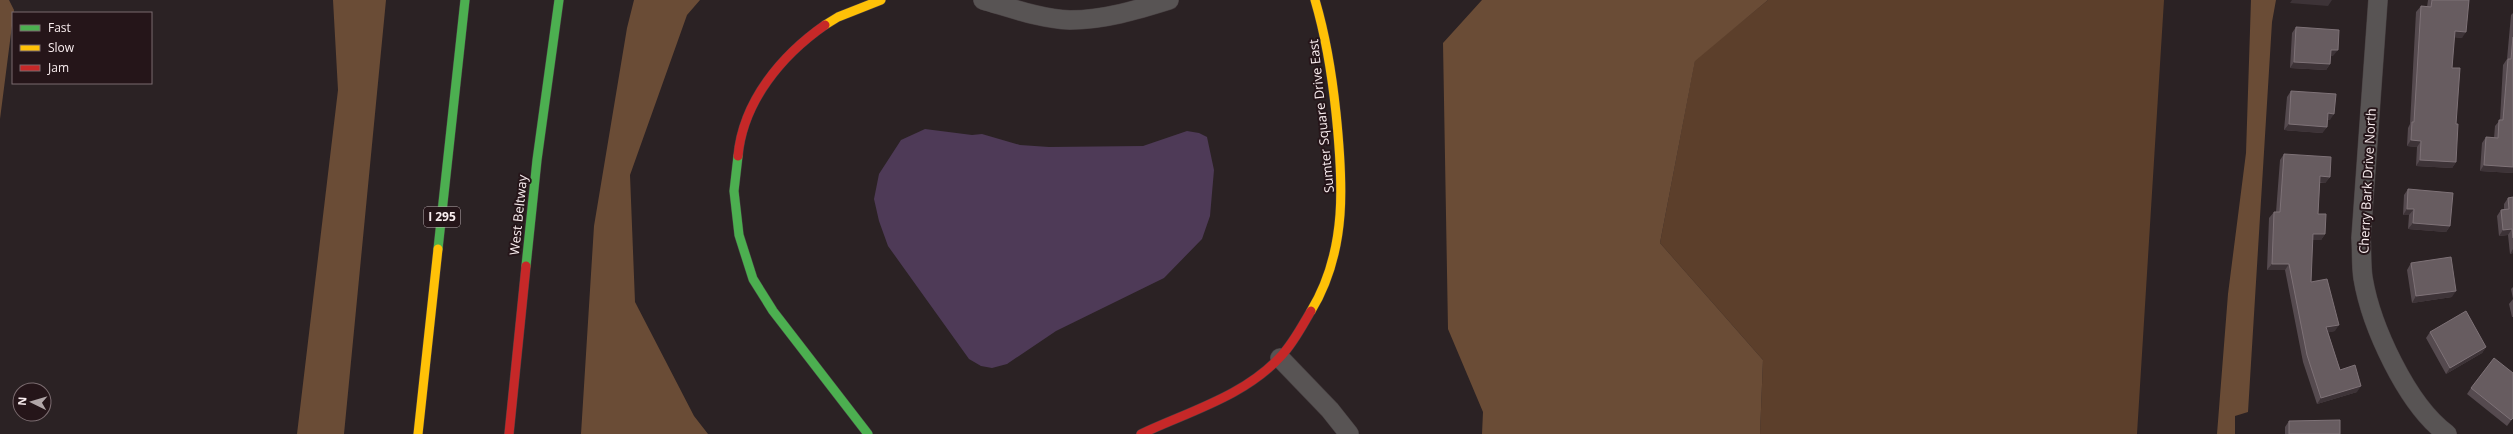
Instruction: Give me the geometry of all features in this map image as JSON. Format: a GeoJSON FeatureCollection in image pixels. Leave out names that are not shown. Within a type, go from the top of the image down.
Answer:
{"type":"FeatureCollection","features":[{"type":"Feature","properties":{"kind":"main road","name":"I 295"},"geometry":{"type":"LineString","coordinates":[[418,434],[465,0]]}},
{"type":"Feature","properties":{"kind":"main road","name":"West Beltway"},"geometry":{"type":"LineString","coordinates":[[509,434],[537,160],[560,0]]}},
{"type":"Feature","properties":{"kind":"main road"},"geometry":{"type":"LineString","coordinates":[[537,160],[566,0]]}},
{"type":"Feature","properties":{"kind":"main road"},"geometry":{"type":"LineString","coordinates":[[868,434],[767,304],[754,280],[741,249],[734,212],[734,174],[740,138],[753,104],[773,73],[798,44],[828,21],[859,6],[881,0]]}},
{"type":"Feature","properties":{"kind":"main road","name":"Sumter Square Drive East"},"geometry":{"type":"LineString","coordinates":[[1141,434],[1168,420],[1212,404],[1242,387],[1280,358],[1312,312],[1326,281],[1338,242],[1344,207],[1344,176],[1329,51],[1315,0]]}},
{"type":"Feature","properties":{"kind":"street"},"geometry":{"type":"LineString","coordinates":[[984,0],[1038,15],[1069,20],[1106,17],[1136,11],[1169,0]]}},
{"type":"Feature","properties":{"kind":"street","name":"Cherry Bark Drive North"},"geometry":{"type":"LineString","coordinates":[[2378,0],[2361,238],[2363,278],[2371,311],[2383,341],[2398,371],[2415,398],[2443,433]]}},
{"type":"Feature","properties":{"kind":"street"},"geometry":{"type":"LineString","coordinates":[[1280,358],[1330,410],[1349,434]]}},
{"type":"Feature","properties":{"kind":"shaded area"},"geometry":{"type":"Polygon","coordinates":[[[0,0],[9,0],[14,10],[14,12],[12,12],[12,26],[0,119],[0,0]]]}},
{"type":"Feature","properties":{"kind":"shaded area"},"geometry":{"type":"Polygon","coordinates":[[[333,0],[386,0],[344,434],[297,434],[338,90],[333,0]]]}},
{"type":"Feature","properties":{"kind":"shaded area"},"geometry":{"type":"Polygon","coordinates":[[[634,0],[700,0],[687,15],[630,175],[635,302],[694,416],[708,434],[581,434],[594,226],[627,28],[634,0]]]}},
{"type":"Feature","properties":{"kind":"shaded area"},"geometry":{"type":"Polygon","coordinates":[[[1482,0],[1768,0],[1695,61],[1660,243],[1763,360],[1760,434],[1482,434],[1483,412],[1448,329],[1443,43],[1482,0]]]}},
{"type":"Feature","properties":{"kind":"shaded area"},"geometry":{"type":"Polygon","coordinates":[[[1768,0],[2164,0],[2137,434],[1760,434],[1763,360],[1660,243],[1695,60],[1768,0]]]}},
{"type":"Feature","properties":{"kind":"shaded area"},"geometry":{"type":"Polygon","coordinates":[[[2251,0],[2276,0],[2272,22],[2248,412],[2235,416],[2235,434],[2217,434],[2228,294],[2246,153],[2251,0]]]}},
{"type":"Feature","properties":{"kind":"shaded area"},"geometry":{"type":"Polygon","coordinates":[[[925,129],[972,135],[982,134],[1020,145],[1049,147],[1143,146],[1187,131],[1199,133],[1207,137],[1214,170],[1210,216],[1202,239],[1164,278],[1056,331],[1007,364],[992,368],[981,366],[969,359],[888,246],[879,221],[874,199],[879,174],[901,140],[925,129]]]}},
{"type":"Feature","properties":{"kind":"building"},"geometry":{"type":"Polygon","coordinates":[[[2432,0],[2469,0],[2466,32],[2455,31],[2452,68],[2460,68],[2456,124],[2458,124],[2456,162],[2420,160],[2421,141],[2411,140],[2412,122],[2414,122],[2421,6],[2431,7],[2432,0]]]}},
{"type":"Feature","properties":{"kind":"building"},"geometry":{"type":"Polygon","coordinates":[[[2296,27],[2339,30],[2338,50],[2331,50],[2330,64],[2294,62],[2296,27]]]}},
{"type":"Feature","properties":{"kind":"building"},"geometry":{"type":"Polygon","coordinates":[[[2513,37],[2513,167],[2484,165],[2486,137],[2498,138],[2499,120],[2503,120],[2508,59],[2511,59],[2513,37]]]}},
{"type":"Feature","properties":{"kind":"building"},"geometry":{"type":"Polygon","coordinates":[[[2291,91],[2336,94],[2334,114],[2328,113],[2327,127],[2289,124],[2291,91]]]}},
{"type":"Feature","properties":{"kind":"building"},"geometry":{"type":"Polygon","coordinates":[[[2284,154],[2331,157],[2330,177],[2320,176],[2318,214],[2326,214],[2325,234],[2313,234],[2311,282],[2327,279],[2339,325],[2326,327],[2340,370],[2355,365],[2361,386],[2321,398],[2307,355],[2289,264],[2272,264],[2274,212],[2280,212],[2284,154]]]}},
{"type":"Feature","properties":{"kind":"building"},"geometry":{"type":"Polygon","coordinates":[[[2408,189],[2453,193],[2450,226],[2413,223],[2414,209],[2407,209],[2408,189]]]}},
{"type":"Feature","properties":{"kind":"building"},"geometry":{"type":"Polygon","coordinates":[[[2513,197],[2513,238],[2512,229],[2503,230],[2501,210],[2509,209],[2508,198],[2513,197]]]}},
{"type":"Feature","properties":{"kind":"building"},"geometry":{"type":"Polygon","coordinates":[[[2451,257],[2456,291],[2416,296],[2411,263],[2451,257]]]}},
{"type":"Feature","properties":{"kind":"building"},"geometry":{"type":"Polygon","coordinates":[[[2466,311],[2486,347],[2450,368],[2430,332],[2466,311]]]}},
{"type":"Feature","properties":{"kind":"building"},"geometry":{"type":"Polygon","coordinates":[[[2494,358],[2513,373],[2513,418],[2511,420],[2471,388],[2494,358]]]}},
{"type":"Feature","properties":{"kind":"building"},"geometry":{"type":"Polygon","coordinates":[[[2340,420],[2340,434],[2289,434],[2289,421],[2340,420]]]}},
{"type":"Feature","properties":{"kind":"traffic: fast"},"geometry":{"type":"LineString","coordinates":[[438,249],[465,0]]}},
{"type":"Feature","properties":{"kind":"traffic: fast"},"geometry":{"type":"LineString","coordinates":[[526,266],[537,160],[559,0]]}},
{"type":"Feature","properties":{"kind":"traffic: fast"},"geometry":{"type":"LineString","coordinates":[[738,156],[734,191],[739,235],[753,279],[773,311],[868,434]]}},
{"type":"Feature","properties":{"kind":"traffic: slow"},"geometry":{"type":"LineString","coordinates":[[825,25],[838,17],[881,0]]}},
{"type":"Feature","properties":{"kind":"traffic: slow"},"geometry":{"type":"LineString","coordinates":[[1311,311],[1323,288],[1332,264],[1340,215],[1341,189],[1333,85],[1315,0]]}},
{"type":"Feature","properties":{"kind":"traffic: slow"},"geometry":{"type":"LineString","coordinates":[[418,434],[438,249]]}},
{"type":"Feature","properties":{"kind":"traffic: jam"},"geometry":{"type":"LineString","coordinates":[[738,156],[741,136],[748,117],[756,98],[767,81],[794,50],[825,25]]}},
{"type":"Feature","properties":{"kind":"traffic: jam"},"geometry":{"type":"LineString","coordinates":[[509,434],[526,266]]}},
{"type":"Feature","properties":{"kind":"traffic: jam"},"geometry":{"type":"LineString","coordinates":[[1141,434],[1216,401],[1251,381],[1282,355],[1298,334],[1311,311]]}}]}
